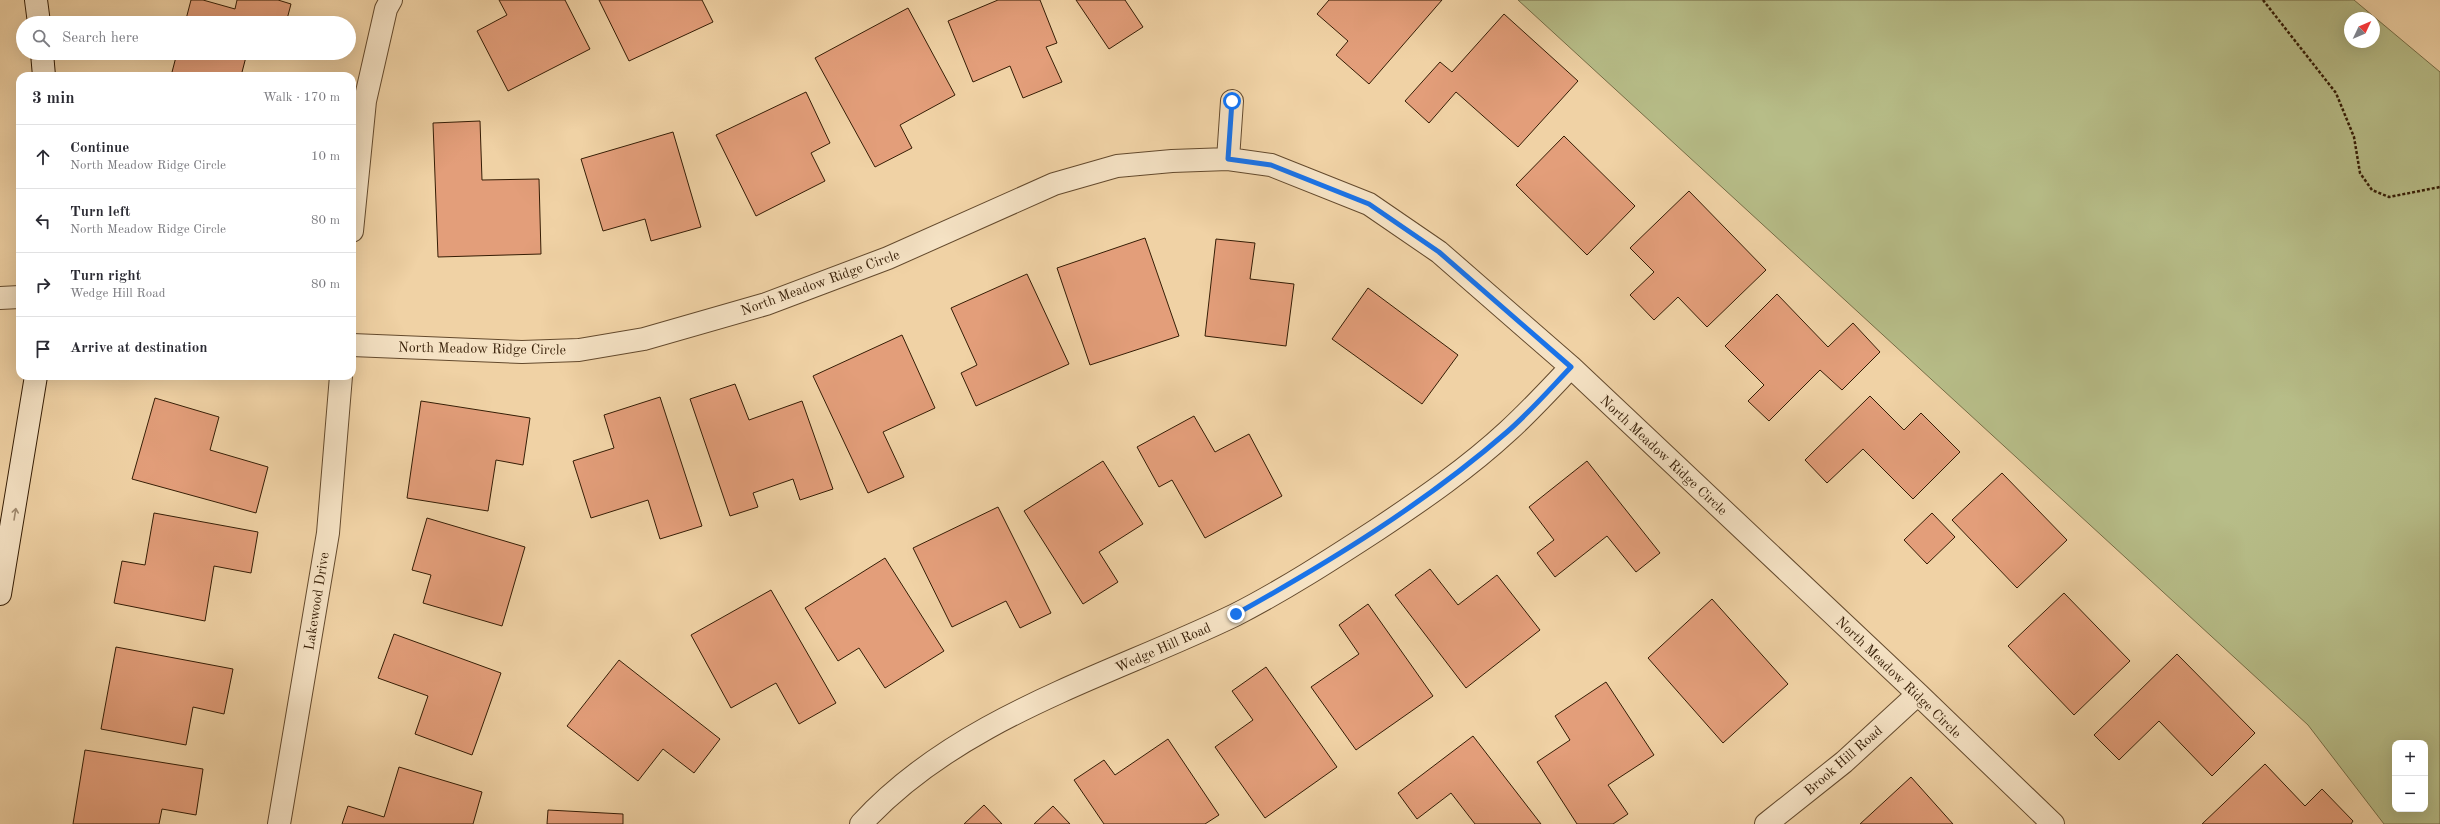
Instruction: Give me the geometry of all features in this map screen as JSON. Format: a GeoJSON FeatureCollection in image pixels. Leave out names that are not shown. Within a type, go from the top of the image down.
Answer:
{"type":"FeatureCollection","features":[{"type":"Feature","properties":{"kind":"street"},"geometry":{"type":"LineString","coordinates":[[36,0],[38,16]]}},
{"type":"Feature","properties":{"kind":"street"},"geometry":{"type":"LineString","coordinates":[[356,191],[365,101],[386,9],[391,0]]}},
{"type":"Feature","properties":{"kind":"street"},"geometry":{"type":"LineString","coordinates":[[43,60],[44,72]]}},
{"type":"Feature","properties":{"kind":"street"},"geometry":{"type":"LineString","coordinates":[[1228,159],[1232,101]]}},
{"type":"Feature","properties":{"kind":"street","name":"North Meadow Ridge Circle"},"geometry":{"type":"LineString","coordinates":[[356,345],[522,352],[579,350],[644,339],[780,299],[888,258],[1054,184],[1116,166],[1228,159],[1271,165],[1369,204],[1439,252],[1571,367],[1918,694],[2053,824]]}},
{"type":"Feature","properties":{"kind":"street"},"geometry":{"type":"LineString","coordinates":[[0,298],[16,297]]}},
{"type":"Feature","properties":{"kind":"street","name":"Wedge Hill Road"},"geometry":{"type":"LineString","coordinates":[[861,824],[885,797],[958,743],[1029,708],[1236,614],[1325,564],[1444,483],[1508,431],[1571,367]]}},
{"type":"Feature","properties":{"kind":"street"},"geometry":{"type":"LineString","coordinates":[[0,594],[35,380]]}},
{"type":"Feature","properties":{"kind":"street","name":"Lakewood Drive"},"geometry":{"type":"LineString","coordinates":[[279,824],[328,533],[341,380]]}},
{"type":"Feature","properties":{"kind":"street","name":"Brook Hill Road"},"geometry":{"type":"LineString","coordinates":[[1766,824],[1844,762],[1918,694]]}},
{"type":"Feature","properties":{"kind":"path"},"geometry":{"type":"LineString","coordinates":[[2263,0],[2336,93],[2354,137],[2360,173],[2372,190],[2389,197],[2440,188]]}},
{"type":"Feature","properties":{"kind":"green space"},"geometry":{"type":"Polygon","coordinates":[[[1518,0],[2354,0],[2368,12],[2344,12],[2344,48],[2380,48],[2380,22],[2440,72],[2440,824],[2384,824],[2308,725],[1518,0]]]}},
{"type":"Feature","properties":{"kind":"building"},"geometry":{"type":"Polygon","coordinates":[[[191,0],[203,0],[235,9],[237,0],[278,0],[291,4],[288,16],[187,16],[191,0]]]}},
{"type":"Feature","properties":{"kind":"building"},"geometry":{"type":"Polygon","coordinates":[[[499,0],[565,0],[590,49],[508,91],[477,31],[507,15],[499,0]]]}},
{"type":"Feature","properties":{"kind":"building"},"geometry":{"type":"Polygon","coordinates":[[[599,0],[702,0],[713,22],[629,61],[599,0]]]}},
{"type":"Feature","properties":{"kind":"building"},"geometry":{"type":"Polygon","coordinates":[[[998,0],[1040,0],[1057,43],[1046,47],[1062,82],[1023,98],[1010,66],[973,82],[948,21],[998,0]]]}},
{"type":"Feature","properties":{"kind":"building"},"geometry":{"type":"Polygon","coordinates":[[[1076,0],[1125,0],[1143,27],[1109,49],[1076,0]]]}},
{"type":"Feature","properties":{"kind":"building"},"geometry":{"type":"Polygon","coordinates":[[[1329,0],[1442,0],[1369,84],[1336,55],[1348,41],[1317,14],[1329,0]]]}},
{"type":"Feature","properties":{"kind":"building"},"geometry":{"type":"Polygon","coordinates":[[[908,8],[955,95],[900,125],[912,148],[875,167],[815,58],[908,8]]]}},
{"type":"Feature","properties":{"kind":"building"},"geometry":{"type":"Polygon","coordinates":[[[1504,14],[1578,81],[1518,147],[1456,92],[1429,123],[1405,101],[1440,62],[1452,72],[1504,14]]]}},
{"type":"Feature","properties":{"kind":"building"},"geometry":{"type":"Polygon","coordinates":[[[175,60],[245,60],[242,72],[172,72],[175,60]]]}},
{"type":"Feature","properties":{"kind":"building"},"geometry":{"type":"Polygon","coordinates":[[[806,92],[830,143],[811,153],[825,181],[756,216],[716,135],[806,92]]]}},
{"type":"Feature","properties":{"kind":"building"},"geometry":{"type":"Polygon","coordinates":[[[480,121],[482,180],[539,179],[541,254],[438,257],[433,123],[480,121]]]}},
{"type":"Feature","properties":{"kind":"building"},"geometry":{"type":"Polygon","coordinates":[[[673,132],[701,227],[651,241],[645,219],[603,231],[581,159],[673,132]]]}},
{"type":"Feature","properties":{"kind":"building"},"geometry":{"type":"Polygon","coordinates":[[[1564,136],[1635,206],[1587,255],[1516,185],[1564,136]]]}},
{"type":"Feature","properties":{"kind":"building"},"geometry":{"type":"Polygon","coordinates":[[[1689,191],[1766,270],[1707,327],[1678,297],[1654,320],[1630,295],[1654,272],[1630,248],[1689,191]]]}},
{"type":"Feature","properties":{"kind":"building"},"geometry":{"type":"Polygon","coordinates":[[[1145,238],[1179,336],[1090,365],[1057,268],[1145,238]]]}},
{"type":"Feature","properties":{"kind":"building"},"geometry":{"type":"Polygon","coordinates":[[[1216,239],[1255,243],[1250,279],[1294,284],[1286,346],[1205,336],[1216,239]]]}},
{"type":"Feature","properties":{"kind":"building"},"geometry":{"type":"Polygon","coordinates":[[[1027,274],[1069,364],[976,406],[961,373],[977,365],[951,308],[1027,274]]]}},
{"type":"Feature","properties":{"kind":"building"},"geometry":{"type":"Polygon","coordinates":[[[1368,288],[1458,355],[1422,404],[1332,339],[1368,288]]]}},
{"type":"Feature","properties":{"kind":"building"},"geometry":{"type":"Polygon","coordinates":[[[1777,294],[1828,347],[1853,323],[1880,352],[1842,390],[1820,370],[1769,421],[1748,401],[1764,385],[1725,346],[1777,294]]]}},
{"type":"Feature","properties":{"kind":"building"},"geometry":{"type":"Polygon","coordinates":[[[902,335],[935,408],[883,432],[904,477],[868,493],[813,376],[902,335]]]}},
{"type":"Feature","properties":{"kind":"building"},"geometry":{"type":"Polygon","coordinates":[[[735,384],[749,420],[802,401],[833,489],[800,500],[793,479],[753,493],[758,507],[730,516],[690,399],[735,384]]]}},
{"type":"Feature","properties":{"kind":"building"},"geometry":{"type":"Polygon","coordinates":[[[1870,396],[1904,430],[1921,413],[1960,452],[1913,499],[1863,449],[1827,483],[1805,460],[1870,396]]]}},
{"type":"Feature","properties":{"kind":"building"},"geometry":{"type":"Polygon","coordinates":[[[660,397],[702,526],[660,539],[648,500],[591,518],[573,461],[614,448],[604,415],[660,397]]]}},
{"type":"Feature","properties":{"kind":"building"},"geometry":{"type":"Polygon","coordinates":[[[155,398],[219,417],[210,450],[268,467],[256,513],[132,479],[155,398]]]}},
{"type":"Feature","properties":{"kind":"building"},"geometry":{"type":"Polygon","coordinates":[[[421,401],[530,418],[523,465],[496,460],[488,511],[407,498],[421,401]]]}},
{"type":"Feature","properties":{"kind":"building"},"geometry":{"type":"Polygon","coordinates":[[[1194,416],[1215,452],[1249,434],[1282,496],[1205,538],[1172,480],[1159,487],[1137,447],[1194,416]]]}},
{"type":"Feature","properties":{"kind":"building"},"geometry":{"type":"Polygon","coordinates":[[[1103,461],[1143,524],[1099,552],[1118,582],[1083,604],[1024,511],[1103,461]]]}},
{"type":"Feature","properties":{"kind":"building"},"geometry":{"type":"Polygon","coordinates":[[[1587,461],[1660,553],[1636,572],[1607,536],[1555,577],[1537,553],[1554,540],[1529,507],[1587,461]]]}},
{"type":"Feature","properties":{"kind":"building"},"geometry":{"type":"Polygon","coordinates":[[[2002,473],[2067,540],[2017,588],[1952,520],[2002,473]]]}},
{"type":"Feature","properties":{"kind":"building"},"geometry":{"type":"Polygon","coordinates":[[[998,507],[1051,613],[1020,628],[1006,601],[952,627],[913,548],[998,507]]]}},
{"type":"Feature","properties":{"kind":"building"},"geometry":{"type":"Polygon","coordinates":[[[154,513],[258,532],[251,573],[214,566],[205,621],[114,603],[122,561],[145,565],[154,513]]]}},
{"type":"Feature","properties":{"kind":"building"},"geometry":{"type":"Polygon","coordinates":[[[1932,513],[1955,537],[1927,564],[1904,540],[1932,513]]]}},
{"type":"Feature","properties":{"kind":"building"},"geometry":{"type":"Polygon","coordinates":[[[427,518],[525,547],[502,626],[423,603],[431,575],[412,570],[427,518]]]}},
{"type":"Feature","properties":{"kind":"building"},"geometry":{"type":"Polygon","coordinates":[[[885,558],[944,651],[885,688],[859,648],[838,661],[805,608],[885,558]]]}},
{"type":"Feature","properties":{"kind":"building"},"geometry":{"type":"Polygon","coordinates":[[[1430,569],[1458,605],[1497,575],[1540,630],[1466,688],[1395,595],[1430,569]]]}},
{"type":"Feature","properties":{"kind":"building"},"geometry":{"type":"Polygon","coordinates":[[[771,590],[836,703],[799,724],[776,683],[731,708],[691,635],[771,590]]]}},
{"type":"Feature","properties":{"kind":"building"},"geometry":{"type":"Polygon","coordinates":[[[2064,593],[2130,661],[2074,715],[2008,646],[2064,593]]]}},
{"type":"Feature","properties":{"kind":"building"},"geometry":{"type":"Polygon","coordinates":[[[1712,599],[1788,684],[1723,743],[1648,658],[1712,599]]]}},
{"type":"Feature","properties":{"kind":"building"},"geometry":{"type":"Polygon","coordinates":[[[1368,604],[1433,696],[1356,750],[1311,687],[1359,654],[1339,625],[1368,604]]]}},
{"type":"Feature","properties":{"kind":"building"},"geometry":{"type":"Polygon","coordinates":[[[394,634],[501,673],[472,755],[415,734],[428,696],[378,678],[394,634]]]}},
{"type":"Feature","properties":{"kind":"building"},"geometry":{"type":"Polygon","coordinates":[[[116,647],[233,669],[224,714],[193,707],[186,745],[101,729],[116,647]]]}},
{"type":"Feature","properties":{"kind":"building"},"geometry":{"type":"Polygon","coordinates":[[[2177,654],[2255,733],[2212,776],[2159,721],[2119,760],[2094,735],[2177,654]]]}},
{"type":"Feature","properties":{"kind":"building"},"geometry":{"type":"Polygon","coordinates":[[[619,660],[720,739],[694,773],[663,749],[638,781],[567,726],[619,660]]]}},
{"type":"Feature","properties":{"kind":"building"},"geometry":{"type":"Polygon","coordinates":[[[1266,667],[1337,767],[1265,818],[1215,747],[1253,720],[1232,691],[1266,667]]]}},
{"type":"Feature","properties":{"kind":"building"},"geometry":{"type":"Polygon","coordinates":[[[1606,682],[1654,755],[1608,785],[1628,814],[1613,824],[1577,824],[1537,762],[1570,740],[1555,716],[1606,682]]]}},
{"type":"Feature","properties":{"kind":"building"},"geometry":{"type":"Polygon","coordinates":[[[1473,736],[1541,824],[1475,824],[1451,793],[1417,819],[1398,793],[1473,736]]]}},
{"type":"Feature","properties":{"kind":"building"},"geometry":{"type":"Polygon","coordinates":[[[1168,739],[1219,815],[1205,824],[1104,824],[1074,780],[1104,760],[1115,775],[1168,739]]]}},
{"type":"Feature","properties":{"kind":"building"},"geometry":{"type":"Polygon","coordinates":[[[85,750],[203,769],[196,815],[162,809],[159,824],[73,824],[85,750]]]}},
{"type":"Feature","properties":{"kind":"building"},"geometry":{"type":"Polygon","coordinates":[[[2265,764],[2305,806],[2322,789],[2353,821],[2351,824],[2202,824],[2265,764]]]}},
{"type":"Feature","properties":{"kind":"building"},"geometry":{"type":"Polygon","coordinates":[[[399,767],[482,792],[473,824],[342,824],[348,806],[384,817],[399,767]]]}},
{"type":"Feature","properties":{"kind":"building"},"geometry":{"type":"Polygon","coordinates":[[[1911,777],[1953,824],[1860,824],[1911,777]]]}},
{"type":"Feature","properties":{"kind":"building"},"geometry":{"type":"Polygon","coordinates":[[[984,805],[1002,824],[964,824],[984,805]]]}},
{"type":"Feature","properties":{"kind":"building"},"geometry":{"type":"Polygon","coordinates":[[[1053,806],[1070,824],[1034,824],[1053,806]]]}},
{"type":"Feature","properties":{"kind":"building"},"geometry":{"type":"Polygon","coordinates":[[[548,810],[623,814],[623,824],[547,824],[548,810]]]}},
{"type":"Feature","properties":{"kind":"route"},"geometry":{"type":"LineString","coordinates":[[1232,101],[1228,159],[1271,165],[1320,183],[1369,204],[1439,252],[1571,367],[1508,431],[1432,492],[1325,564],[1236,614]]}}]}
